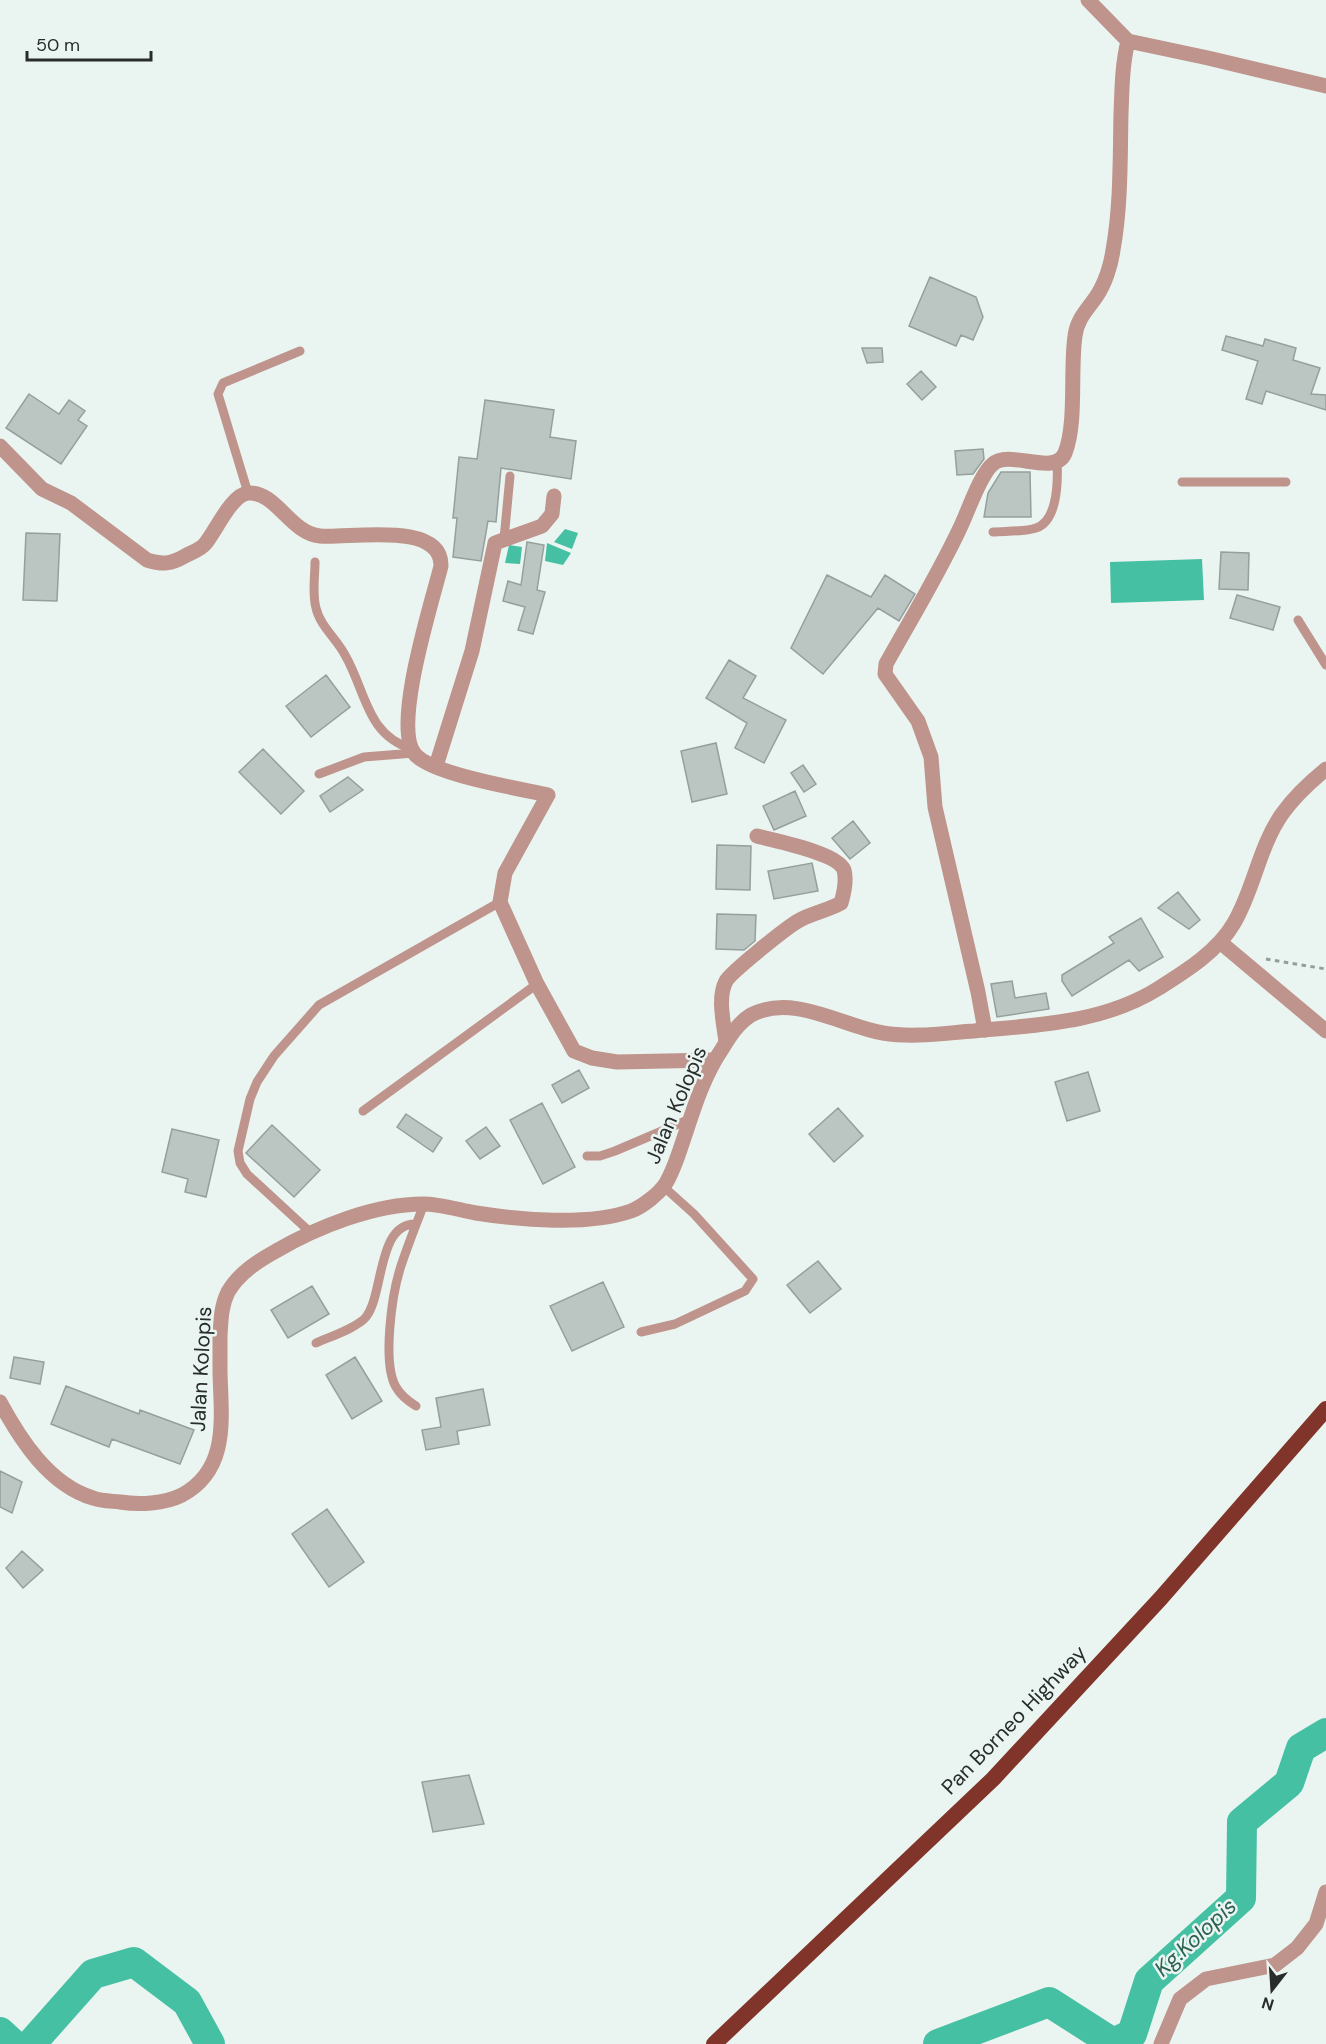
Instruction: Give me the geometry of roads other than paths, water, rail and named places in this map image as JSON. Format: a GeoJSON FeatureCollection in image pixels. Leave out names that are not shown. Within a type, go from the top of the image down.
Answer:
{"type":"FeatureCollection","features":[{"type":"Feature","properties":{"kind":"highway","name":"Pan Borneo Highway"},"geometry":{"type":"LineString","coordinates":[[714,2044],[993,1779],[1161,1598],[1326,1408]]}},
{"type":"Feature","properties":{"kind":"street"},"geometry":{"type":"LineString","coordinates":[[1088,0],[1128,41],[1208,57],[1326,86]]}},
{"type":"Feature","properties":{"kind":"street"},"geometry":{"type":"LineString","coordinates":[[984,1030],[978,992],[936,807],[931,757],[918,721],[885,674],[886,664],[960,530],[985,475],[993,463],[1005,459],[1057,462],[1065,454],[1075,333],[1080,319],[1097,296],[1113,250],[1124,68],[1128,41]]}},
{"type":"Feature","properties":{"kind":"street"},"geometry":{"type":"LineString","coordinates":[[0,446],[42,489],[71,503],[147,560],[159,564],[167,564],[203,547],[237,497],[248,493],[267,498],[303,530],[319,536],[402,535],[417,538],[428,544],[441,557],[439,576],[409,696],[410,743],[413,751],[422,760],[460,776],[548,795],[505,873],[500,902],[537,984],[574,1051],[592,1058],[617,1062],[714,1060]]}},
{"type":"Feature","properties":{"kind":"street"},"geometry":{"type":"LineString","coordinates":[[436,766],[472,651],[495,543],[542,525],[552,514],[554,496]]}},
{"type":"Feature","properties":{"kind":"street","name":"Jalan Kolopis"},"geometry":{"type":"LineString","coordinates":[[0,1402],[31,1449],[51,1473],[71,1488],[94,1499],[134,1504],[160,1502],[182,1495],[206,1476],[215,1460],[222,1426],[221,1311],[228,1292],[243,1272],[272,1253],[310,1232],[377,1210],[424,1204],[501,1217],[553,1220],[596,1218],[634,1210],[664,1187],[678,1157],[690,1119],[714,1060],[740,1023],[768,1008],[797,1009],[886,1034],[943,1034],[1052,1025],[1125,1004],[1153,992],[1189,969],[1220,942],[1235,923],[1267,843],[1281,815],[1306,786],[1326,769]]}},
{"type":"Feature","properties":{"kind":"street"},"geometry":{"type":"LineString","coordinates":[[726,1042],[722,1005],[726,980],[773,939],[799,920],[841,903],[845,882],[843,868],[837,861],[824,855],[757,836]]}},
{"type":"Feature","properties":{"kind":"street"},"geometry":{"type":"LineString","coordinates":[[1220,942],[1326,1031]]}},
{"type":"Feature","properties":{"kind":"street"},"geometry":{"type":"LineString","coordinates":[[1161,2044],[1180,1999],[1206,1979],[1275,1965],[1297,1948],[1316,1924],[1326,1893]]}},
{"type":"Feature","properties":{"kind":"lane"},"geometry":{"type":"LineString","coordinates":[[248,493],[218,394],[223,382],[300,351]]}},
{"type":"Feature","properties":{"kind":"lane"},"geometry":{"type":"LineString","coordinates":[[993,532],[1037,528],[1046,521],[1056,499],[1057,462]]}},
{"type":"Feature","properties":{"kind":"lane"},"geometry":{"type":"LineString","coordinates":[[504,539],[510,476]]}},
{"type":"Feature","properties":{"kind":"lane"},"geometry":{"type":"LineString","coordinates":[[1182,482],[1286,482]]}},
{"type":"Feature","properties":{"kind":"lane"},"geometry":{"type":"LineString","coordinates":[[315,562],[315,599],[319,618],[344,653],[365,704],[380,729],[392,741],[413,751]]}},
{"type":"Feature","properties":{"kind":"lane"},"geometry":{"type":"LineString","coordinates":[[1298,620],[1326,665]]}},
{"type":"Feature","properties":{"kind":"lane"},"geometry":{"type":"LineString","coordinates":[[319,774],[364,757],[413,751]]}},
{"type":"Feature","properties":{"kind":"lane"},"geometry":{"type":"LineString","coordinates":[[310,1232],[247,1174],[240,1163],[238,1151],[250,1099],[257,1082],[274,1056],[319,1005],[500,902]]}},
{"type":"Feature","properties":{"kind":"lane"},"geometry":{"type":"LineString","coordinates":[[363,1111],[537,984]]}},
{"type":"Feature","properties":{"kind":"lane"},"geometry":{"type":"LineString","coordinates":[[587,1156],[600,1156],[690,1119]]}},
{"type":"Feature","properties":{"kind":"lane"},"geometry":{"type":"LineString","coordinates":[[641,1332],[675,1324],[745,1291],[753,1279],[694,1214],[664,1187]]}},
{"type":"Feature","properties":{"kind":"lane"},"geometry":{"type":"LineString","coordinates":[[416,1406],[405,1399],[396,1387],[391,1373],[389,1338],[399,1271],[424,1204]]}},
{"type":"Feature","properties":{"kind":"lane"},"geometry":{"type":"LineString","coordinates":[[316,1343],[363,1320],[374,1299],[388,1247],[403,1226],[416,1224]]}},
{"type":"Feature","properties":{"kind":"waterway","name":"Kg.Kolopis"},"geometry":{"type":"LineString","coordinates":[[938,2044],[1049,2002],[1113,2043],[1132,2034],[1149,1981],[1241,1898],[1242,1822],[1289,1783],[1301,1748],[1326,1733]]}},
{"type":"Feature","properties":{"kind":"waterway","name":"Kg.Kolopis"},"geometry":{"type":"LineString","coordinates":[[31,2044],[93,1974],[134,1962],[187,2002],[210,2044]]}},
{"type":"Feature","properties":{"kind":"waterway","name":"Kg.Kolopis"},"geometry":{"type":"LineString","coordinates":[[0,2032],[13,2044]]}}]}
